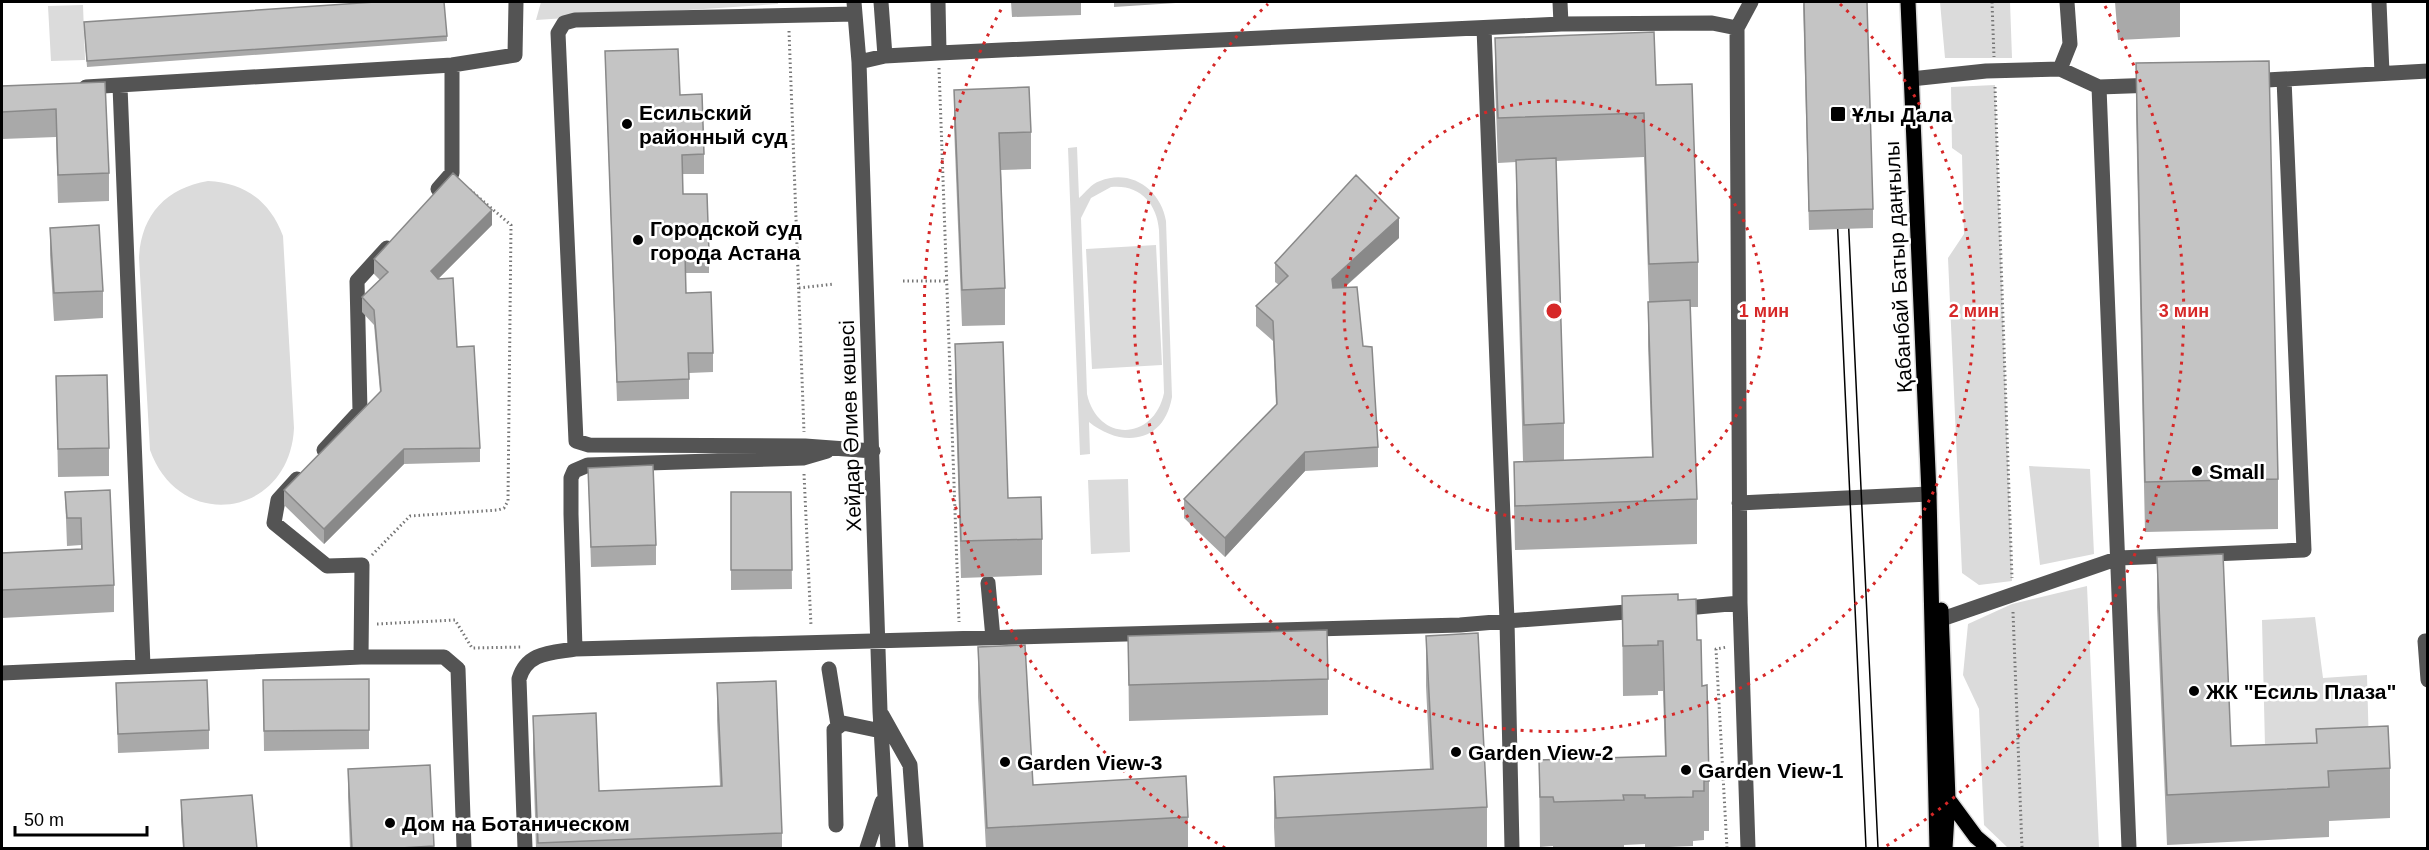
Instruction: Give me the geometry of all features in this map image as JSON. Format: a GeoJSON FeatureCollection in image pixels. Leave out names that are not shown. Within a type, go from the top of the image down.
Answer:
{"type":"FeatureCollection","features":[{"type":"Feature","properties":{"kind":"main road","name":"Қабанбай Батыр даңғылы"},"geometry":{"type":"LineString","coordinates":[[1908,2],[1929,494],[1937,849]]}},
{"type":"Feature","properties":{"kind":"main road","name":"Қабанбай Батыр даңғылы"},"geometry":{"type":"LineString","coordinates":[[1929,494],[1939,565],[1942,619],[1948,799],[1945,849]]}},
{"type":"Feature","properties":{"kind":"main road"},"geometry":{"type":"LineString","coordinates":[[1948,799],[1976,837],[1989,849]]}},
{"type":"Feature","properties":{"kind":"street"},"geometry":{"type":"LineString","coordinates":[[73,87],[452,65],[515,55],[516,2]]}},
{"type":"Feature","properties":{"kind":"street"},"geometry":{"type":"LineString","coordinates":[[881,2],[885,56]]}},
{"type":"Feature","properties":{"kind":"street"},"geometry":{"type":"LineString","coordinates":[[938,2],[939,53]]}},
{"type":"Feature","properties":{"kind":"street"},"geometry":{"type":"LineString","coordinates":[[1560,2],[1561,24]]}},
{"type":"Feature","properties":{"kind":"street"},"geometry":{"type":"LineString","coordinates":[[1748,849],[1738,503],[1737,28],[1750,2]]}},
{"type":"Feature","properties":{"kind":"street"},"geometry":{"type":"LineString","coordinates":[[2060,69],[2070,44],[2067,2]]}},
{"type":"Feature","properties":{"kind":"street"},"geometry":{"type":"LineString","coordinates":[[2379,2],[2382,74]]}},
{"type":"Feature","properties":{"kind":"street"},"geometry":{"type":"LineString","coordinates":[[804,452],[590,446],[576,441],[558,33],[564,23],[575,20],[789,17],[854,8]]}},
{"type":"Feature","properties":{"kind":"street","name":"Хейдар Әлиев көшесі"},"geometry":{"type":"LineString","coordinates":[[854,8],[859,62],[880,711],[888,849]]}},
{"type":"Feature","properties":{"kind":"street"},"geometry":{"type":"LineString","coordinates":[[859,62],[885,56],[939,53],[1561,24],[1712,23],[1737,28]]}},
{"type":"Feature","properties":{"kind":"street"},"geometry":{"type":"LineString","coordinates":[[1485,28],[1507,621],[1512,849]]}},
{"type":"Feature","properties":{"kind":"street"},"geometry":{"type":"LineString","coordinates":[[428,200],[452,173],[452,65]]}},
{"type":"Feature","properties":{"kind":"street"},"geometry":{"type":"LineString","coordinates":[[1911,79],[1995,71],[2060,69],[2099,87],[2169,84]]}},
{"type":"Feature","properties":{"kind":"street"},"geometry":{"type":"LineString","coordinates":[[2238,81],[2427,71]]}},
{"type":"Feature","properties":{"kind":"street"},"geometry":{"type":"LineString","coordinates":[[1942,619],[2119,558],[2304,550],[2284,79]]}},
{"type":"Feature","properties":{"kind":"street"},"geometry":{"type":"LineString","coordinates":[[120,86],[143,666]]}},
{"type":"Feature","properties":{"kind":"street"},"geometry":{"type":"LineString","coordinates":[[2099,87],[2129,849]]}},
{"type":"Feature","properties":{"kind":"street"},"geometry":{"type":"LineString","coordinates":[[361,657],[362,565],[327,566],[274,523],[278,500],[360,411],[357,281],[397,236]]}},
{"type":"Feature","properties":{"kind":"street"},"geometry":{"type":"LineString","coordinates":[[575,649],[571,514],[573,471],[588,465],[804,452],[838,447],[873,451]]}},
{"type":"Feature","properties":{"kind":"street"},"geometry":{"type":"LineString","coordinates":[[1738,503],[1929,494]]}},
{"type":"Feature","properties":{"kind":"street"},"geometry":{"type":"LineString","coordinates":[[988,582],[993,638]]}},
{"type":"Feature","properties":{"kind":"street"},"geometry":{"type":"LineString","coordinates":[[525,849],[519,679],[523,667],[535,656],[575,649],[1448,626],[1740,603]]}},
{"type":"Feature","properties":{"kind":"street"},"geometry":{"type":"LineString","coordinates":[[2427,641],[2425,641],[2427,680]]}},
{"type":"Feature","properties":{"kind":"street"},"geometry":{"type":"LineString","coordinates":[[2,673],[361,657],[444,657],[458,669],[464,849]]}},
{"type":"Feature","properties":{"kind":"street"},"geometry":{"type":"LineString","coordinates":[[829,669],[838,725]]}},
{"type":"Feature","properties":{"kind":"street"},"geometry":{"type":"LineString","coordinates":[[880,711],[910,765],[916,849]]}},
{"type":"Feature","properties":{"kind":"street"},"geometry":{"type":"LineString","coordinates":[[836,825],[834,730],[843,723],[881,731]]}},
{"type":"Feature","properties":{"kind":"street"},"geometry":{"type":"LineString","coordinates":[[867,849],[885,794]]}},
{"type":"Feature","properties":{"kind":"path"},"geometry":{"type":"LineString","coordinates":[[1992,2],[2022,849]]}},
{"type":"Feature","properties":{"kind":"path"},"geometry":{"type":"LineString","coordinates":[[789,17],[812,643]]}},
{"type":"Feature","properties":{"kind":"path"},"geometry":{"type":"LineString","coordinates":[[939,53],[960,639]]}},
{"type":"Feature","properties":{"kind":"path"},"geometry":{"type":"LineString","coordinates":[[362,565],[410,516],[498,510],[504,508],[508,501],[511,225],[452,173]]}},
{"type":"Feature","properties":{"kind":"path"},"geometry":{"type":"LineString","coordinates":[[903,281],[946,281]]}},
{"type":"Feature","properties":{"kind":"path"},"geometry":{"type":"LineString","coordinates":[[799,288],[834,284]]}},
{"type":"Feature","properties":{"kind":"path"},"geometry":{"type":"LineString","coordinates":[[362,625],[455,620],[472,648],[528,647],[535,656]]}},
{"type":"Feature","properties":{"kind":"path"},"geometry":{"type":"LineString","coordinates":[[1727,849],[1716,649],[1741,646]]}},
{"type":"Feature","properties":{"kind":"shaded area"},"geometry":{"type":"Polygon","coordinates":[[[541,2],[778,2],[778,4],[536,20],[541,2]]]}},
{"type":"Feature","properties":{"kind":"shaded area"},"geometry":{"type":"Polygon","coordinates":[[[1940,2],[2010,2],[2012,58],[1945,58],[1940,2]]]}},
{"type":"Feature","properties":{"kind":"shaded area"},"geometry":{"type":"Polygon","coordinates":[[[83,5],[85,60],[51,61],[48,6],[83,5]]]}},
{"type":"Feature","properties":{"kind":"shaded area"},"geometry":{"type":"Polygon","coordinates":[[[1995,85],[2012,581],[1979,585],[1962,573],[1948,258],[1964,234],[1962,155],[1952,148],[1951,87],[1995,85]]]}},
{"type":"Feature","properties":{"kind":"shaded area"},"geometry":{"type":"Polygon","coordinates":[[[1077,147],[1079,198],[1097,182],[1123,177],[1151,191],[1163,210],[1166,221],[1172,397],[1167,413],[1151,432],[1140,437],[1114,436],[1089,422],[1090,454],[1080,455],[1068,148],[1077,147]],[[1111,187],[1091,198],[1081,218],[1087,394],[1093,410],[1102,421],[1114,428],[1126,430],[1138,427],[1149,420],[1158,409],[1164,393],[1158,220],[1155,211],[1145,197],[1138,192],[1121,187],[1111,187]]]}},
{"type":"Feature","properties":{"kind":"shaded area"},"geometry":{"type":"Polygon","coordinates":[[[208,181],[234,186],[254,196],[271,213],[283,236],[294,428],[288,458],[274,481],[255,496],[232,504],[208,503],[185,495],[165,477],[150,450],[139,258],[141,243],[145,229],[158,206],[180,190],[208,181]]]}},
{"type":"Feature","properties":{"kind":"shaded area"},"geometry":{"type":"Polygon","coordinates":[[[1156,245],[1162,365],[1092,369],[1086,249],[1156,245]]]}},
{"type":"Feature","properties":{"kind":"shaded area"},"geometry":{"type":"Polygon","coordinates":[[[2029,466],[2090,469],[2094,554],[2040,565],[2029,466]]]}},
{"type":"Feature","properties":{"kind":"shaded area"},"geometry":{"type":"Polygon","coordinates":[[[1128,479],[1130,552],[1091,554],[1088,480],[1128,479]]]}},
{"type":"Feature","properties":{"kind":"shaded area"},"geometry":{"type":"Polygon","coordinates":[[[2087,586],[2099,848],[2008,848],[1984,825],[1979,709],[1963,675],[1968,624],[2012,604],[2087,586]]]}},
{"type":"Feature","properties":{"kind":"shaded area"},"geometry":{"type":"Polygon","coordinates":[[[2315,617],[2323,678],[2367,675],[2369,749],[2265,746],[2262,620],[2315,617]]]}},
{"type":"Feature","properties":{"kind":"building"},"geometry":{"type":"Polygon","coordinates":[[[375,2],[444,2],[447,36],[87,61],[84,22],[375,2]]]}},
{"type":"Feature","properties":{"kind":"building"},"geometry":{"type":"Polygon","coordinates":[[[1804,2],[1867,2],[1873,209],[1809,211],[1804,2]]]}},
{"type":"Feature","properties":{"kind":"building"},"geometry":{"type":"Polygon","coordinates":[[[1654,32],[1656,85],[1692,84],[1698,262],[1649,264],[1644,113],[1498,118],[1495,38],[1654,32]]]}},
{"type":"Feature","properties":{"kind":"building"},"geometry":{"type":"Polygon","coordinates":[[[678,49],[680,95],[702,94],[704,154],[682,155],[683,194],[707,194],[709,253],[685,254],[686,293],[711,292],[713,353],[688,353],[689,379],[617,382],[605,51],[678,49]]]}},
{"type":"Feature","properties":{"kind":"building"},"geometry":{"type":"Polygon","coordinates":[[[2269,61],[2278,479],[2145,482],[2136,63],[2269,61]]]}},
{"type":"Feature","properties":{"kind":"building"},"geometry":{"type":"Polygon","coordinates":[[[105,82],[109,173],[58,175],[56,109],[2,112],[2,86],[105,82]]]}},
{"type":"Feature","properties":{"kind":"building"},"geometry":{"type":"Polygon","coordinates":[[[1029,87],[1031,132],[999,133],[1005,288],[962,290],[954,90],[1029,87]]]}},
{"type":"Feature","properties":{"kind":"building"},"geometry":{"type":"Polygon","coordinates":[[[1556,158],[1564,423],[1524,425],[1516,160],[1556,158]]]}},
{"type":"Feature","properties":{"kind":"building"},"geometry":{"type":"Polygon","coordinates":[[[453,173],[492,210],[431,271],[438,279],[453,278],[457,347],[474,346],[480,448],[404,449],[324,529],[284,490],[381,391],[374,310],[362,297],[388,272],[374,259],[453,173]]]}},
{"type":"Feature","properties":{"kind":"building"},"geometry":{"type":"Polygon","coordinates":[[[1356,175],[1399,218],[1332,279],[1333,288],[1357,287],[1363,346],[1372,347],[1378,447],[1305,452],[1225,538],[1184,499],[1277,404],[1273,321],[1256,306],[1288,276],[1275,263],[1356,175]]]}},
{"type":"Feature","properties":{"kind":"building"},"geometry":{"type":"Polygon","coordinates":[[[99,225],[103,291],[54,293],[50,228],[99,225]]]}},
{"type":"Feature","properties":{"kind":"building"},"geometry":{"type":"Polygon","coordinates":[[[1690,300],[1697,499],[1515,506],[1514,462],[1653,457],[1648,302],[1690,300]]]}},
{"type":"Feature","properties":{"kind":"building"},"geometry":{"type":"Polygon","coordinates":[[[1003,342],[1008,498],[1041,497],[1042,539],[961,541],[955,344],[1003,342]]]}},
{"type":"Feature","properties":{"kind":"building"},"geometry":{"type":"Polygon","coordinates":[[[107,375],[109,448],[58,449],[56,376],[107,375]]]}},
{"type":"Feature","properties":{"kind":"building"},"geometry":{"type":"Polygon","coordinates":[[[653,465],[656,545],[591,547],[588,468],[653,465]]]}},
{"type":"Feature","properties":{"kind":"building"},"geometry":{"type":"Polygon","coordinates":[[[110,490],[114,585],[2,590],[2,553],[82,549],[81,518],[67,518],[65,492],[110,490]]]}},
{"type":"Feature","properties":{"kind":"building"},"geometry":{"type":"Polygon","coordinates":[[[731,492],[791,492],[792,570],[731,570],[731,492]]]}},
{"type":"Feature","properties":{"kind":"building"},"geometry":{"type":"Polygon","coordinates":[[[2223,554],[2231,746],[2317,743],[2316,729],[2388,726],[2390,768],[2328,771],[2329,787],[2167,795],[2157,557],[2223,554]]]}},
{"type":"Feature","properties":{"kind":"building"},"geometry":{"type":"Polygon","coordinates":[[[1678,594],[1678,600],[1696,599],[1697,640],[1701,640],[1702,686],[1707,685],[1709,781],[1704,781],[1704,791],[1693,791],[1693,797],[1645,798],[1645,795],[1623,795],[1624,800],[1554,802],[1553,797],[1540,797],[1539,760],[1666,756],[1663,641],[1658,641],[1658,645],[1623,646],[1622,596],[1678,594]]]}},
{"type":"Feature","properties":{"kind":"building"},"geometry":{"type":"Polygon","coordinates":[[[1327,630],[1328,679],[1129,685],[1128,636],[1327,630]]]}},
{"type":"Feature","properties":{"kind":"building"},"geometry":{"type":"Polygon","coordinates":[[[1478,633],[1487,807],[1276,818],[1274,777],[1433,769],[1426,636],[1478,633]]]}},
{"type":"Feature","properties":{"kind":"building"},"geometry":{"type":"Polygon","coordinates":[[[1025,645],[1033,785],[1186,776],[1188,817],[987,828],[978,647],[1025,645]]]}},
{"type":"Feature","properties":{"kind":"building"},"geometry":{"type":"Polygon","coordinates":[[[369,679],[369,730],[264,731],[263,680],[369,679]]]}},
{"type":"Feature","properties":{"kind":"building"},"geometry":{"type":"Polygon","coordinates":[[[207,680],[209,730],[118,734],[116,683],[207,680]]]}},
{"type":"Feature","properties":{"kind":"building"},"geometry":{"type":"Polygon","coordinates":[[[776,681],[782,833],[538,843],[533,716],[596,713],[599,791],[722,786],[717,683],[776,681]]]}},
{"type":"Feature","properties":{"kind":"building","name":"Дом на Ботаническом"},"geometry":{"type":"Polygon","coordinates":[[[430,765],[434,846],[352,849],[348,769],[430,765]]]}},
{"type":"Feature","properties":{"kind":"building"},"geometry":{"type":"Polygon","coordinates":[[[252,795],[257,849],[184,849],[181,800],[252,795]]]}},
{"type":"Feature","properties":{"kind":"tram line"},"geometry":{"type":"LineString","coordinates":[[1848,213],[1878,848]]}},
{"type":"Feature","properties":{"kind":"tram line"},"geometry":{"type":"LineString","coordinates":[[1837,214],[1866,848]]}},
{"type":"Feature","properties":{"kind":"place","name":"Ұлы Дала"},"geometry":{"type":"Point","coordinates":[1838,114]}},
{"type":"Feature","properties":{"kind":"place","name":"Есильский районный суд"},"geometry":{"type":"Point","coordinates":[627,124]}},
{"type":"Feature","properties":{"kind":"place","name":"Городской суд города Астана"},"geometry":{"type":"Point","coordinates":[638,240]}},
{"type":"Feature","properties":{"kind":"place","name":"Small"},"geometry":{"type":"Point","coordinates":[2197,471]}},
{"type":"Feature","properties":{"kind":"place","name":"ЖК \"Есиль Плаза\""},"geometry":{"type":"Point","coordinates":[2194,691]}},
{"type":"Feature","properties":{"kind":"place","name":"Garden View-2"},"geometry":{"type":"Point","coordinates":[1456,752]}},
{"type":"Feature","properties":{"kind":"place","name":"Garden View-3"},"geometry":{"type":"Point","coordinates":[1005,762]}},
{"type":"Feature","properties":{"kind":"place","name":"Garden View-1"},"geometry":{"type":"Point","coordinates":[1686,770]}},
{"type":"Feature","properties":{"kind":"place","name":"Дом на Ботаническом"},"geometry":{"type":"Point","coordinates":[390,823]}}]}
